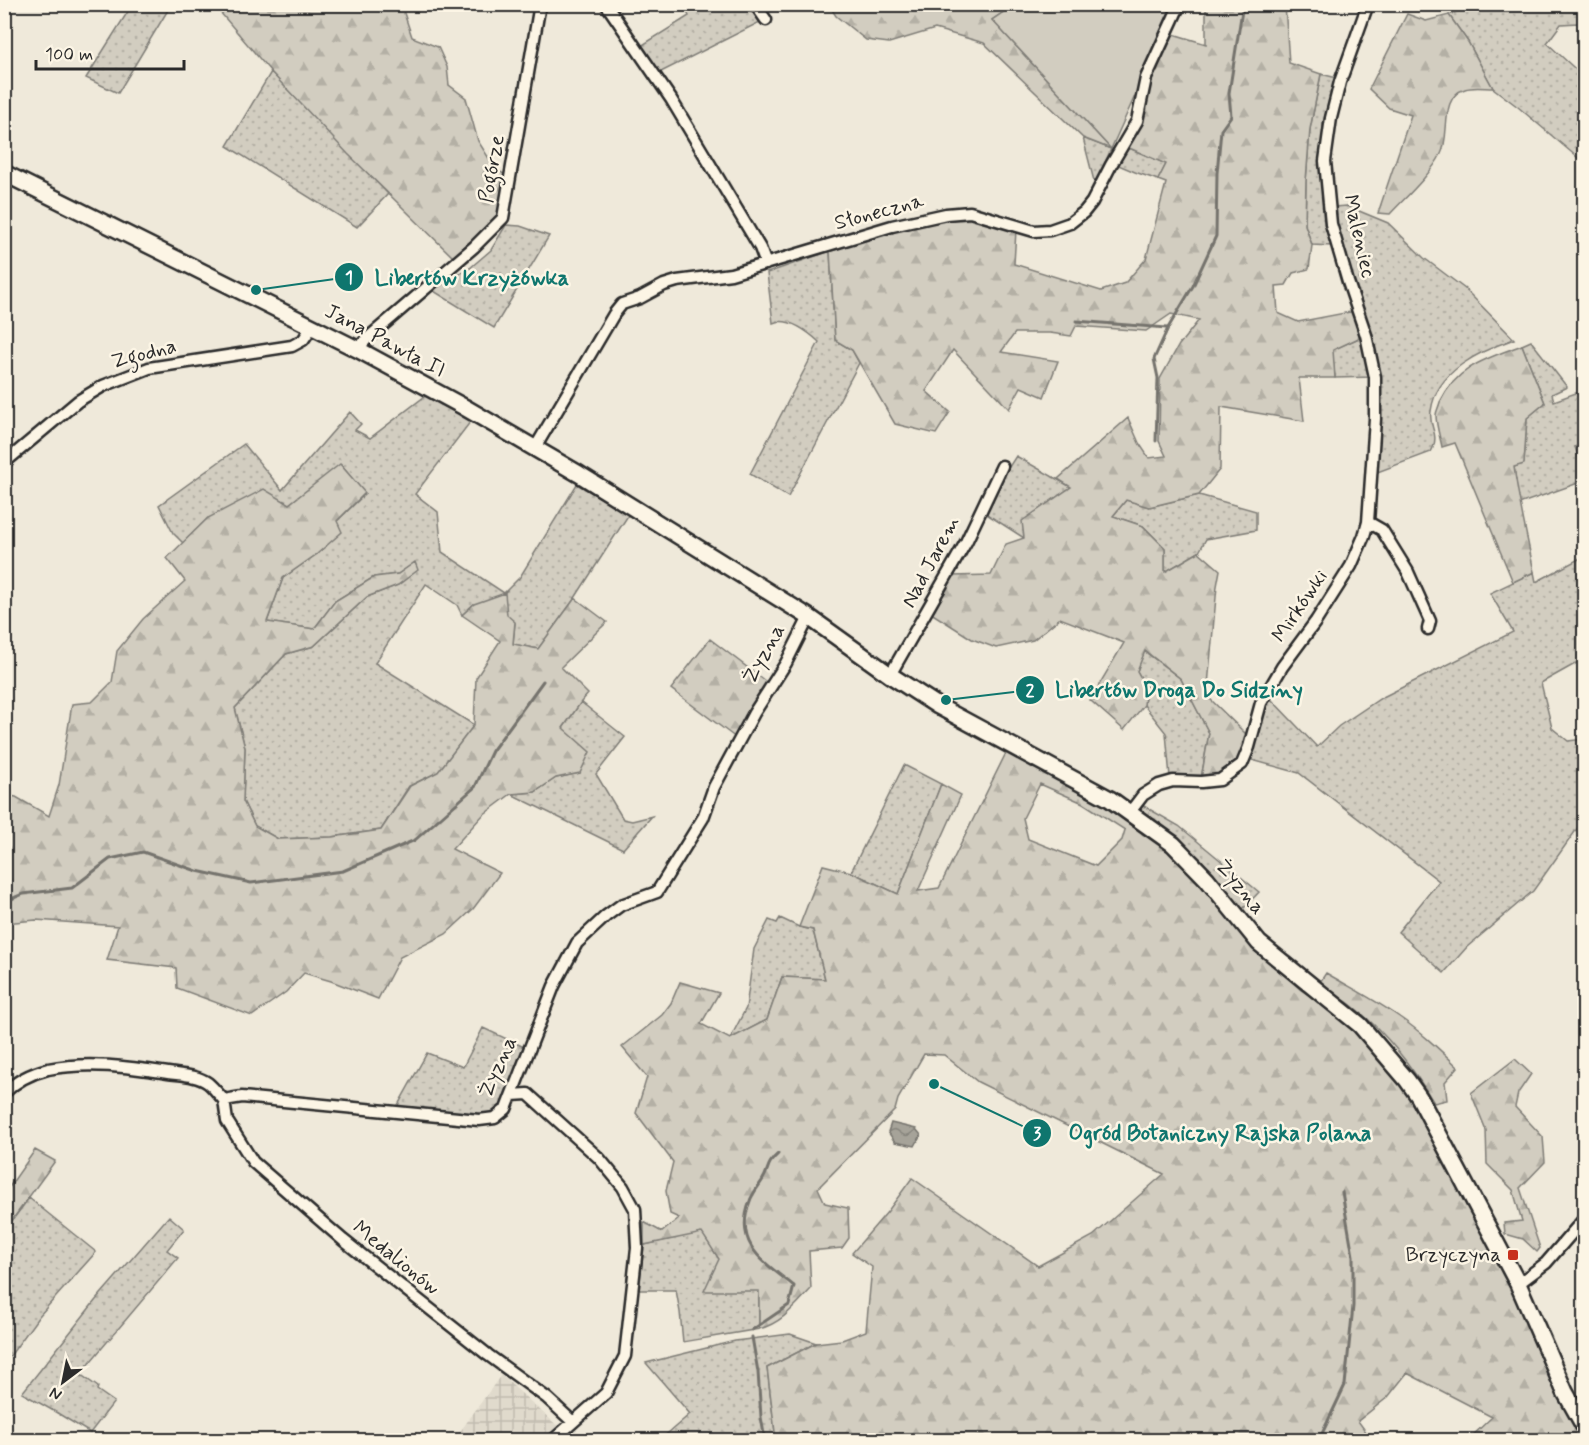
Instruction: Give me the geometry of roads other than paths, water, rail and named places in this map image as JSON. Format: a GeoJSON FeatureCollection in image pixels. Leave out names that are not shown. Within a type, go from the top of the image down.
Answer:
{"type":"FeatureCollection","features":[{"type":"Feature","properties":{"kind":"street","name":"Pogórze"},"geometry":{"type":"LineString","coordinates":[[357,349],[474,247],[503,218],[540,4]]}},
{"type":"Feature","properties":{"kind":"street"},"geometry":{"type":"LineString","coordinates":[[606,4],[671,99],[760,248],[766,264]]}},
{"type":"Feature","properties":{"kind":"street"},"geometry":{"type":"LineString","coordinates":[[755,4],[766,20]]}},
{"type":"Feature","properties":{"kind":"street","name":"Słoneczna"},"geometry":{"type":"LineString","coordinates":[[535,448],[614,314],[622,304],[640,298],[664,285],[677,281],[731,274],[892,226],[946,214],[970,212],[1034,231],[1058,229],[1070,223],[1092,202],[1137,121],[1146,78],[1180,4]]}},
{"type":"Feature","properties":{"kind":"street","name":"Maleniec"},"geometry":{"type":"LineString","coordinates":[[1368,4],[1330,118],[1325,161],[1331,224],[1366,335],[1375,377],[1375,419],[1370,479]]}},
{"type":"Feature","properties":{"kind":"street","name":"Jana Pawła II"},"geometry":{"type":"LineString","coordinates":[[4,173],[357,349],[535,448],[671,531]]}},
{"type":"Feature","properties":{"kind":"street","name":"Zgodna"},"geometry":{"type":"LineString","coordinates":[[4,463],[78,401],[103,386],[149,369],[292,346],[303,340],[312,327]]}},
{"type":"Feature","properties":{"kind":"street","name":"Nad Jarem"},"geometry":{"type":"LineString","coordinates":[[891,675],[966,542],[1002,466]]}},
{"type":"Feature","properties":{"kind":"street","name":"Mirkówki"},"geometry":{"type":"LineString","coordinates":[[1130,812],[1143,795],[1159,785],[1173,781],[1220,780],[1242,764],[1261,703],[1282,667],[1316,621],[1351,566],[1368,522],[1370,479]]}},
{"type":"Feature","properties":{"kind":"street"},"geometry":{"type":"LineString","coordinates":[[1368,522],[1382,530],[1408,572],[1430,621],[1428,629]]}},
{"type":"Feature","properties":{"kind":"street","name":"Żyzna"},"geometry":{"type":"LineString","coordinates":[[671,531],[808,617],[938,706],[1130,812],[1173,844],[1207,879],[1260,943],[1360,1025],[1419,1097],[1518,1284],[1565,1392],[1584,1425]]}},
{"type":"Feature","properties":{"kind":"street","name":"Żyzna"},"geometry":{"type":"LineString","coordinates":[[224,1100],[242,1097],[479,1120],[495,1118],[506,1109],[554,986],[577,943],[621,905],[657,892],[703,818],[714,787],[754,713],[786,663],[808,617]]}},
{"type":"Feature","properties":{"kind":"street"},"geometry":{"type":"LineString","coordinates":[[4,1093],[13,1084],[48,1069],[101,1065],[194,1076],[208,1083],[224,1100]]}},
{"type":"Feature","properties":{"kind":"street"},"geometry":{"type":"LineString","coordinates":[[512,1095],[528,1094],[567,1128],[599,1158],[623,1188],[635,1209],[638,1248],[625,1356],[606,1393],[553,1440]]}},
{"type":"Feature","properties":{"kind":"street","name":"Medalionów"},"geometry":{"type":"LineString","coordinates":[[224,1100],[227,1121],[253,1162],[343,1240],[546,1398],[573,1422]]}},
{"type":"Feature","properties":{"kind":"street"},"geometry":{"type":"LineString","coordinates":[[1518,1284],[1546,1263],[1584,1220]]}},
{"type":"Feature","properties":{"kind":"water"},"geometry":{"type":"Polygon","coordinates":[[[891,1123],[916,1129],[921,1135],[915,1146],[895,1142],[888,1132],[891,1123]]]}},
{"type":"Feature","properties":{"kind":"waterway"},"geometry":{"type":"LineString","coordinates":[[1156,441],[1158,378],[1154,359],[1168,328],[1193,286],[1216,236],[1217,173],[1221,130],[1231,116],[1229,93],[1243,4]]}},
{"type":"Feature","properties":{"kind":"waterway"},"geometry":{"type":"LineString","coordinates":[[1076,321],[1167,328]]}},
{"type":"Feature","properties":{"kind":"waterway"},"geometry":{"type":"LineString","coordinates":[[4,902],[23,894],[72,888],[110,859],[143,852],[197,871],[251,883],[343,871],[415,840],[475,787],[492,751],[543,681]]}},
{"type":"Feature","properties":{"kind":"waterway"},"geometry":{"type":"LineString","coordinates":[[752,1330],[789,1305],[794,1286],[754,1251],[745,1229],[751,1198],[769,1164],[778,1154]]}},
{"type":"Feature","properties":{"kind":"waterway"},"geometry":{"type":"LineString","coordinates":[[1319,1440],[1345,1385],[1353,1306],[1353,1256],[1342,1192]]}},
{"type":"Feature","properties":{"kind":"waterway"},"geometry":{"type":"LineString","coordinates":[[752,1337],[765,1440]]}},
{"type":"Feature","properties":{"kind":"place","name":"Libertów Krzyżówka"},"geometry":{"type":"Point","coordinates":[256,290]}},
{"type":"Feature","properties":{"kind":"place","name":"Libertów Droga Do Sidziny"},"geometry":{"type":"Point","coordinates":[946,700]}},
{"type":"Feature","properties":{"kind":"place","name":"Ogród Botaniczny Rajska Polana"},"geometry":{"type":"Point","coordinates":[934,1084]}},
{"type":"Feature","properties":{"kind":"place","name":"Brzyczyna"},"geometry":{"type":"Point","coordinates":[1513,1255]}}]}
